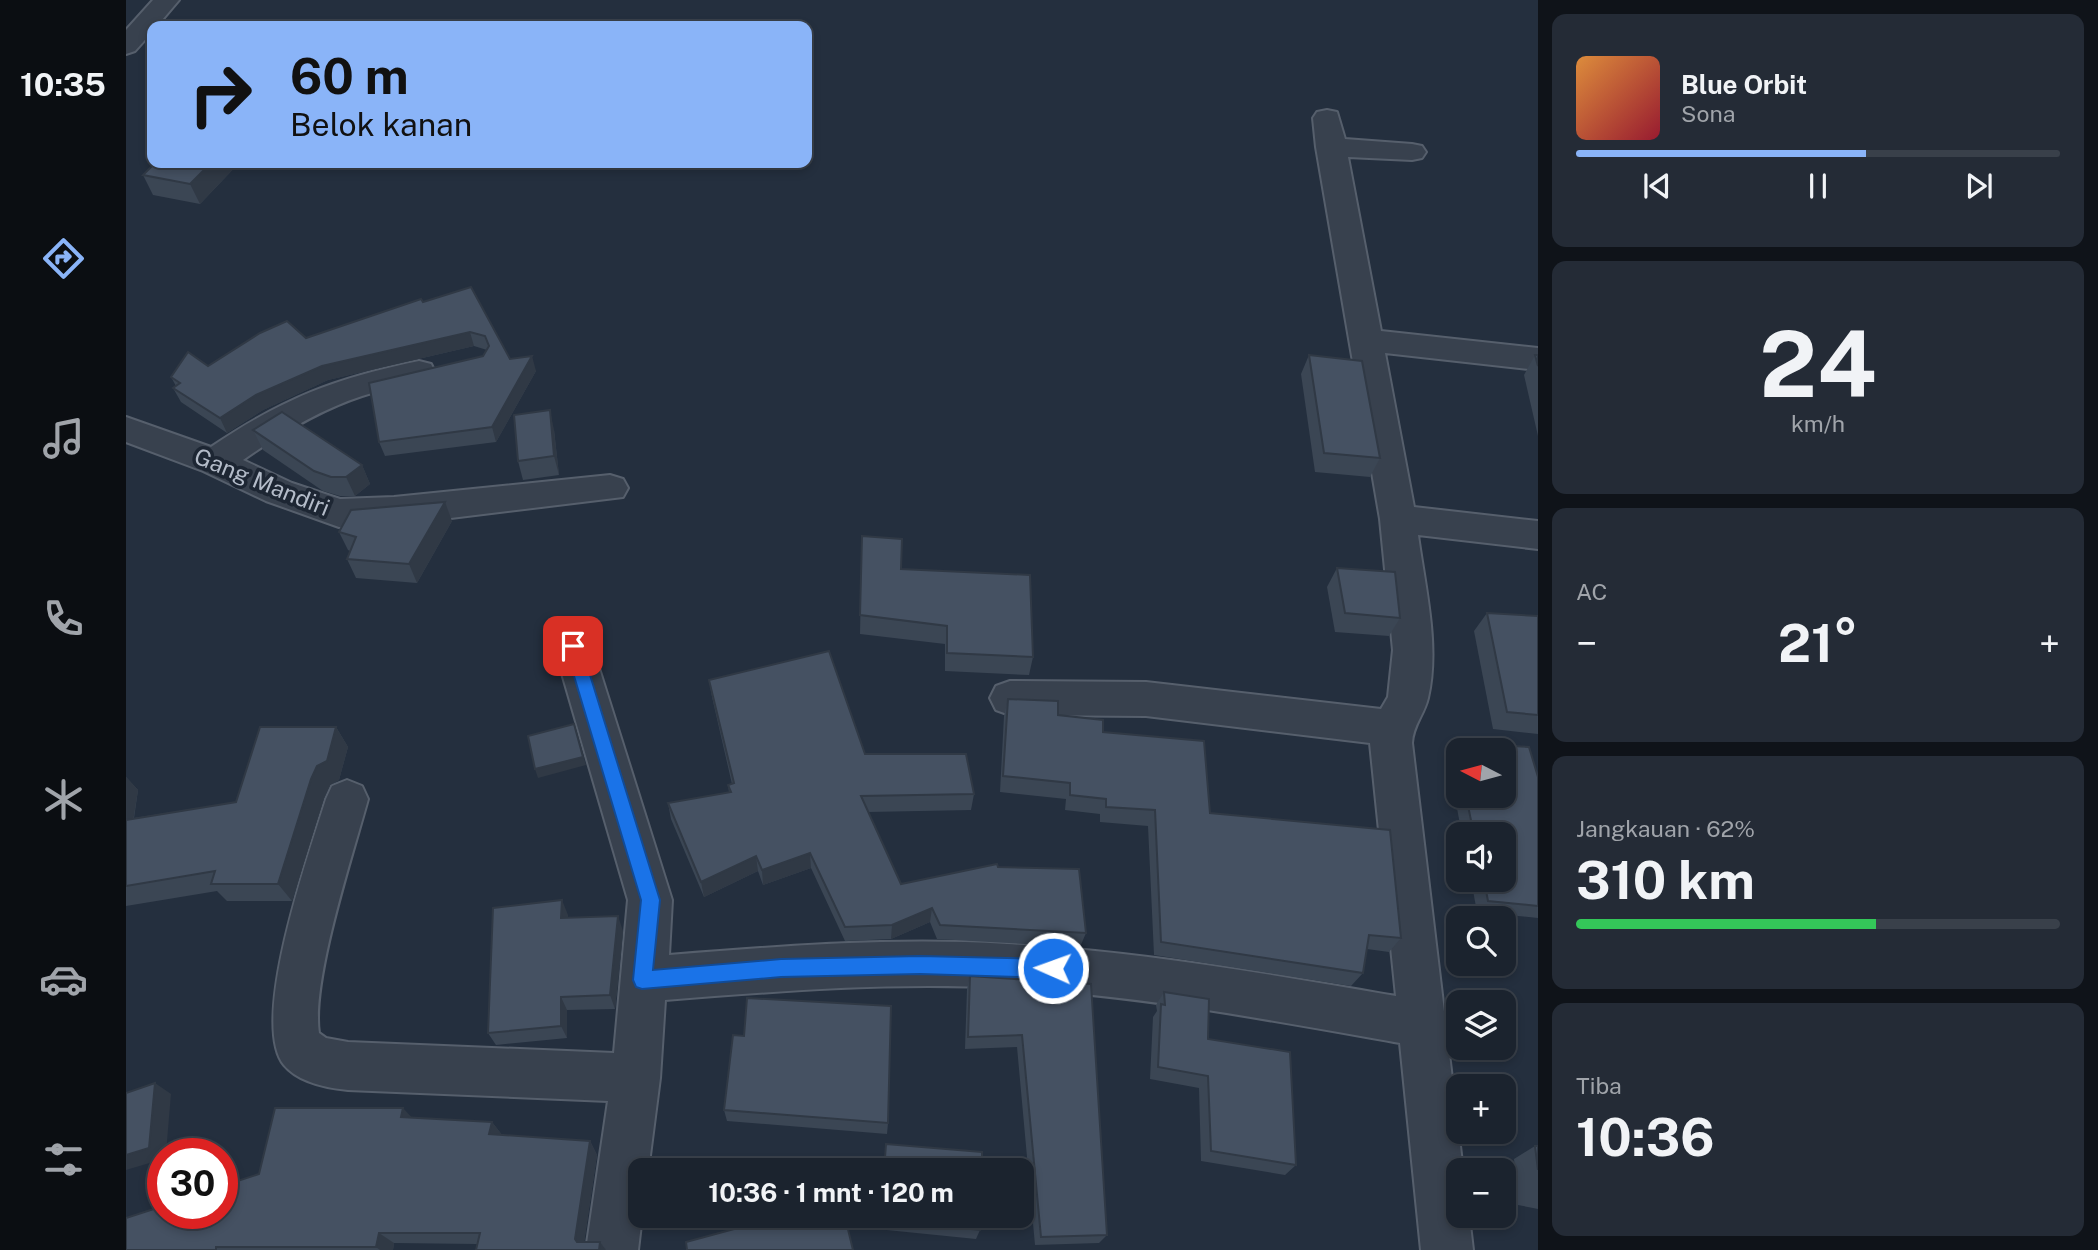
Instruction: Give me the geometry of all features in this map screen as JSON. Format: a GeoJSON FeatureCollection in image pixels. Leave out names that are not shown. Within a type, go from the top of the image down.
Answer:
{"type":"FeatureCollection","features":[{"type":"Feature","properties":{"kind":"street"},"geometry":{"type":"LineString","coordinates":[[148,21],[167,0]]}},
{"type":"Feature","properties":{"kind":"street"},"geometry":{"type":"LineString","coordinates":[[126,46],[147,22]]}},
{"type":"Feature","properties":{"kind":"street"},"geometry":{"type":"LineString","coordinates":[[1412,152],[1328,133],[1398,519],[1413,650],[1408,699],[1392,728],[1393,766],[1447,1250]]}},
{"type":"Feature","properties":{"kind":"street"},"geometry":{"type":"LineString","coordinates":[[1364,340],[1538,359]]}},
{"type":"Feature","properties":{"kind":"street"},"geometry":{"type":"LineString","coordinates":[[215,463],[276,421],[310,403],[341,391],[449,365]]}},
{"type":"Feature","properties":{"kind":"street","name":"Gang Mandiri"},"geometry":{"type":"LineString","coordinates":[[126,429],[215,463],[279,492],[339,513],[394,511],[610,488]]}},
{"type":"Feature","properties":{"kind":"street"},"geometry":{"type":"LineString","coordinates":[[1398,519],[1538,535]]}},
{"type":"Feature","properties":{"kind":"street"},"geometry":{"type":"LineString","coordinates":[[573,646],[650,900],[636,1078],[612,1250]]}},
{"type":"Feature","properties":{"kind":"street"},"geometry":{"type":"LineString","coordinates":[[1010,698],[1146,699],[1392,728]]}},
{"type":"Feature","properties":{"kind":"street"},"geometry":{"type":"LineString","coordinates":[[347,799],[322,890],[296,1005],[293,1030],[298,1044],[311,1057],[348,1066],[636,1078]]}},
{"type":"Feature","properties":{"kind":"street"},"geometry":{"type":"LineString","coordinates":[[642,980],[781,968],[920,965],[1053,968],[1149,979],[1423,1024]]}},
{"type":"Feature","properties":{"kind":"building"},"geometry":{"type":"Polygon","coordinates":[[[150,168],[206,168],[190,184],[143,175],[150,168]]]}},
{"type":"Feature","properties":{"kind":"building"},"geometry":{"type":"Polygon","coordinates":[[[471,287],[510,359],[532,356],[492,427],[379,442],[369,383],[483,356],[489,346],[485,336],[470,332],[322,366],[256,395],[220,418],[173,388],[180,383],[171,377],[188,352],[208,366],[260,333],[287,321],[306,338],[421,299],[423,302],[471,287]]]}},
{"type":"Feature","properties":{"kind":"building"},"geometry":{"type":"Polygon","coordinates":[[[1309,355],[1362,361],[1380,458],[1324,453],[1309,355]]]}},
{"type":"Feature","properties":{"kind":"building"},"geometry":{"type":"Polygon","coordinates":[[[550,410],[554,456],[518,461],[514,415],[550,410]]]}},
{"type":"Feature","properties":{"kind":"building"},"geometry":{"type":"Polygon","coordinates":[[[282,412],[362,465],[346,477],[331,477],[314,471],[253,430],[282,412]]]}},
{"type":"Feature","properties":{"kind":"building"},"geometry":{"type":"Polygon","coordinates":[[[445,502],[409,564],[347,559],[356,537],[339,532],[351,510],[445,502]]]}},
{"type":"Feature","properties":{"kind":"building"},"geometry":{"type":"Polygon","coordinates":[[[862,536],[902,539],[901,569],[1030,575],[1033,657],[947,653],[947,626],[860,615],[862,536]]]}},
{"type":"Feature","properties":{"kind":"building"},"geometry":{"type":"Polygon","coordinates":[[[1337,568],[1395,572],[1400,618],[1345,613],[1337,568]]]}},
{"type":"Feature","properties":{"kind":"building"},"geometry":{"type":"Polygon","coordinates":[[[1487,613],[1538,616],[1538,715],[1507,712],[1487,613]]]}},
{"type":"Feature","properties":{"kind":"building"},"geometry":{"type":"Polygon","coordinates":[[[829,651],[865,754],[966,754],[974,794],[861,796],[901,884],[997,864],[998,867],[1079,869],[1086,933],[940,925],[932,908],[892,925],[845,927],[810,853],[762,870],[756,856],[701,882],[668,803],[731,792],[728,785],[734,783],[709,680],[829,651]]]}},
{"type":"Feature","properties":{"kind":"building"},"geometry":{"type":"Polygon","coordinates":[[[1008,699],[1058,701],[1058,715],[1103,720],[1103,732],[1204,741],[1210,813],[1390,830],[1401,938],[1369,935],[1363,973],[1161,942],[1155,810],[1106,807],[1106,799],[1070,795],[1070,783],[1003,776],[1008,699]]]}},
{"type":"Feature","properties":{"kind":"building"},"geometry":{"type":"Polygon","coordinates":[[[574,724],[583,757],[535,769],[528,736],[574,724]]]}},
{"type":"Feature","properties":{"kind":"building"},"geometry":{"type":"Polygon","coordinates":[[[260,727],[336,727],[327,761],[317,766],[311,779],[278,884],[211,884],[215,871],[126,886],[126,820],[236,802],[260,727]]]}},
{"type":"Feature","properties":{"kind":"building"},"geometry":{"type":"Polygon","coordinates":[[[1516,746],[1529,747],[1538,777],[1538,906],[1488,901],[1486,892],[1516,892],[1516,822],[1471,822],[1468,808],[1516,808],[1516,746]]]}},
{"type":"Feature","properties":{"kind":"building"},"geometry":{"type":"Polygon","coordinates":[[[562,900],[561,918],[618,916],[610,995],[561,997],[561,1026],[488,1033],[493,908],[562,900]]]}},
{"type":"Feature","properties":{"kind":"building"},"geometry":{"type":"Polygon","coordinates":[[[970,976],[1091,984],[1107,1235],[1041,1237],[1022,1035],[968,1037],[970,976]]]}},
{"type":"Feature","properties":{"kind":"building"},"geometry":{"type":"Polygon","coordinates":[[[1164,992],[1209,999],[1208,1039],[1290,1052],[1296,1165],[1211,1151],[1208,1076],[1158,1067],[1164,992]]]}},
{"type":"Feature","properties":{"kind":"building"},"geometry":{"type":"Polygon","coordinates":[[[747,998],[891,1006],[888,1123],[724,1110],[733,1035],[744,1036],[747,998]]]}},
{"type":"Feature","properties":{"kind":"building"},"geometry":{"type":"Polygon","coordinates":[[[155,1083],[147,1149],[126,1155],[126,1093],[155,1083]]]}},
{"type":"Feature","properties":{"kind":"building"},"geometry":{"type":"Polygon","coordinates":[[[275,1108],[403,1108],[401,1117],[492,1122],[489,1134],[590,1141],[575,1239],[577,1242],[600,1242],[599,1250],[476,1250],[480,1233],[379,1233],[376,1247],[126,1250],[126,1218],[147,1211],[147,1229],[238,1229],[238,1181],[259,1174],[275,1108]]]}},
{"type":"Feature","properties":{"kind":"building"},"geometry":{"type":"Polygon","coordinates":[[[886,1144],[982,1152],[982,1158],[885,1158],[886,1144]]]}},
{"type":"Feature","properties":{"kind":"building"},"geometry":{"type":"Polygon","coordinates":[[[1535,1146],[1538,1146],[1538,1170],[1535,1146]]]}},
{"type":"Feature","properties":{"kind":"building"},"geometry":{"type":"Polygon","coordinates":[[[738,1228],[848,1228],[853,1250],[687,1250],[686,1242],[738,1228]]]}},
{"type":"Feature","properties":{"kind":"route"},"geometry":{"type":"LineString","coordinates":[[573,646],[650,900],[642,980],[781,968],[920,965],[1053,968]]}}]}
